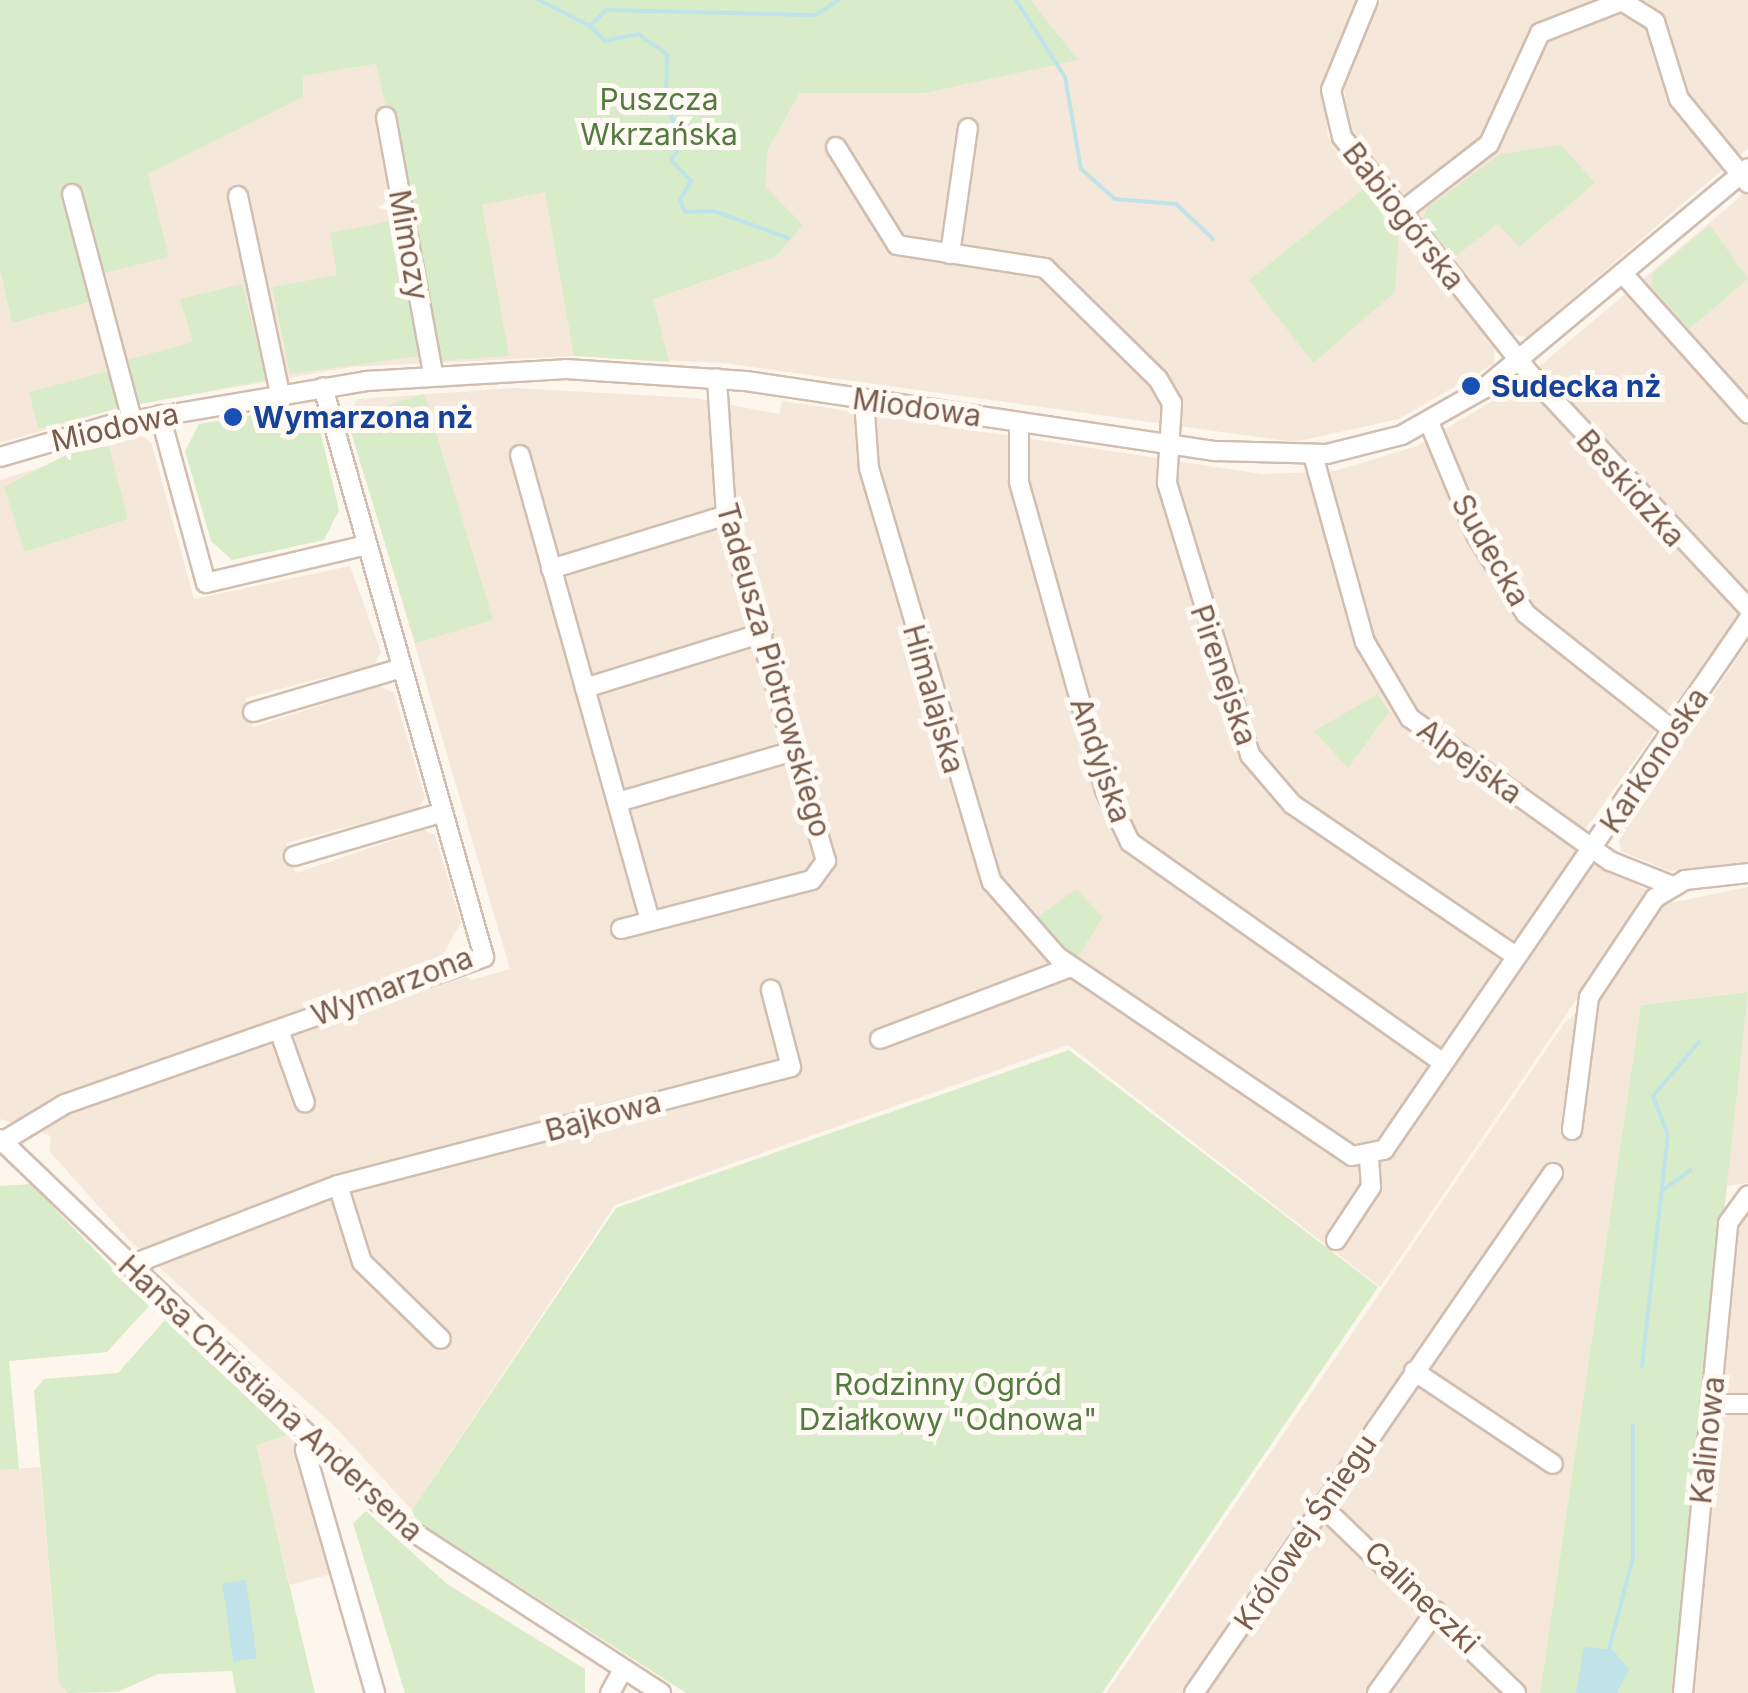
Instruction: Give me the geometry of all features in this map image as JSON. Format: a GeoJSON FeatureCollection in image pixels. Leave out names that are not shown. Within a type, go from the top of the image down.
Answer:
{"type":"FeatureCollection","features":[{"type":"Feature","properties":{"kind":"street","name":"Babiogórska"},"geometry":{"type":"LineString","coordinates":[[1368,0],[1331,113],[1401,212],[1520,363]]}},
{"type":"Feature","properties":{"kind":"street"},"geometry":{"type":"LineString","coordinates":[[1401,212],[1489,144],[1540,33],[1622,1],[1655,22],[1679,98],[1745,176]]}},
{"type":"Feature","properties":{"kind":"street","name":"Mimozy"},"geometry":{"type":"LineString","coordinates":[[386,116],[432,374]]}},
{"type":"Feature","properties":{"kind":"street"},"geometry":{"type":"LineString","coordinates":[[950,254],[968,128]]}},
{"type":"Feature","properties":{"kind":"street","name":"Pirenejska"},"geometry":{"type":"LineString","coordinates":[[836,146],[897,246],[1053,272],[1166,390],[1167,484],[1200,605],[1259,770],[1292,804],[1516,956]]}},
{"type":"Feature","properties":{"kind":"street","name":"Miodowa"},"geometry":{"type":"LineString","coordinates":[[0,457],[132,420],[323,387],[432,374],[594,369],[717,378],[1168,444],[1313,455],[1429,422],[1520,363],[1745,176]]}},
{"type":"Feature","properties":{"kind":"street"},"geometry":{"type":"LineString","coordinates":[[72,194],[87,214],[132,420]]}},
{"type":"Feature","properties":{"kind":"street"},"geometry":{"type":"LineString","coordinates":[[238,196],[280,394]]}},
{"type":"Feature","properties":{"kind":"street"},"geometry":{"type":"LineString","coordinates":[[1624,275],[1748,413]]}},
{"type":"Feature","properties":{"kind":"street","name":"Beskidzka"},"geometry":{"type":"LineString","coordinates":[[1520,363],[1707,575],[1748,608]]}},
{"type":"Feature","properties":{"kind":"street","name":"Tadeusza Piotrowskiego"},"geometry":{"type":"LineString","coordinates":[[621,929],[822,872],[826,850],[726,516],[717,378]]}},
{"type":"Feature","properties":{"kind":"street","name":"Wymarzona"},"geometry":{"type":"LineString","coordinates":[[280,1030],[484,957],[362,546],[323,387]]}},
{"type":"Feature","properties":{"kind":"street","name":"Himalajska"},"geometry":{"type":"LineString","coordinates":[[864,399],[869,468],[972,834],[1014,914],[1071,967],[1344,1153],[1369,1158]]}},
{"type":"Feature","properties":{"kind":"street"},"geometry":{"type":"LineString","coordinates":[[160,415],[206,584],[362,546]]}},
{"type":"Feature","properties":{"kind":"street","name":"Andyjska"},"geometry":{"type":"LineString","coordinates":[[1019,422],[1018,482],[1104,790],[1130,842],[1443,1063]]}},
{"type":"Feature","properties":{"kind":"street","name":"Sudecka"},"geometry":{"type":"LineString","coordinates":[[1429,422],[1476,535],[1526,614],[1674,732]]}},
{"type":"Feature","properties":{"kind":"street"},"geometry":{"type":"LineString","coordinates":[[520,455],[650,920]]}},
{"type":"Feature","properties":{"kind":"street","name":"Alpejska"},"geometry":{"type":"LineString","coordinates":[[1313,455],[1365,642],[1390,692],[1440,744],[1593,849],[1648,881],[1670,885],[1748,872]]}},
{"type":"Feature","properties":{"kind":"street"},"geometry":{"type":"LineString","coordinates":[[551,569],[726,516]]}},
{"type":"Feature","properties":{"kind":"street","name":"Karkonoska"},"geometry":{"type":"LineString","coordinates":[[1593,849],[1748,620]]}},
{"type":"Feature","properties":{"kind":"street"},"geometry":{"type":"LineString","coordinates":[[585,688],[763,633]]}},
{"type":"Feature","properties":{"kind":"street"},"geometry":{"type":"LineString","coordinates":[[253,712],[398,669]]}},
{"type":"Feature","properties":{"kind":"street"},"geometry":{"type":"LineString","coordinates":[[618,802],[797,750]]}},
{"type":"Feature","properties":{"kind":"street"},"geometry":{"type":"LineString","coordinates":[[294,856],[440,813]]}},
{"type":"Feature","properties":{"kind":"street"},"geometry":{"type":"LineString","coordinates":[[1336,1240],[1371,1187],[1369,1158],[1443,1063],[1593,849]]}},
{"type":"Feature","properties":{"kind":"street"},"geometry":{"type":"LineString","coordinates":[[1572,1130],[1589,997],[1670,885]]}},
{"type":"Feature","properties":{"kind":"street"},"geometry":{"type":"LineString","coordinates":[[880,1039],[1071,967]]}},
{"type":"Feature","properties":{"kind":"street","name":"Bajkowa"},"geometry":{"type":"LineString","coordinates":[[128,1266],[338,1185],[791,1067],[772,990]]}},
{"type":"Feature","properties":{"kind":"street"},"geometry":{"type":"LineString","coordinates":[[280,1030],[304,1104]]}},
{"type":"Feature","properties":{"kind":"street","name":"Hansa Christiana Andersena"},"geometry":{"type":"LineString","coordinates":[[280,1030],[65,1104],[1,1140],[128,1266],[418,1537],[661,1693]]}},
{"type":"Feature","properties":{"kind":"street","name":"Królowej Śniegu"},"geometry":{"type":"LineString","coordinates":[[1194,1693],[1414,1370],[1554,1174]]}},
{"type":"Feature","properties":{"kind":"street"},"geometry":{"type":"LineString","coordinates":[[338,1185],[362,1262],[441,1338]]}},
{"type":"Feature","properties":{"kind":"street","name":"Kalinowa"},"geometry":{"type":"LineString","coordinates":[[1682,1693],[1729,1216],[1748,1195]]}},
{"type":"Feature","properties":{"kind":"street"},"geometry":{"type":"LineString","coordinates":[[1414,1370],[1554,1464]]}},
{"type":"Feature","properties":{"kind":"street"},"geometry":{"type":"LineString","coordinates":[[1710,1404],[1748,1404]]}},
{"type":"Feature","properties":{"kind":"street"},"geometry":{"type":"LineString","coordinates":[[314,1438],[304,1450],[375,1693]]}},
{"type":"Feature","properties":{"kind":"street","name":"Calineczki"},"geometry":{"type":"LineString","coordinates":[[1323,1507],[1436,1610],[1516,1693]]}},
{"type":"Feature","properties":{"kind":"street"},"geometry":{"type":"LineString","coordinates":[[1378,1693],[1436,1610]]}},
{"type":"Feature","properties":{"kind":"street"},"geometry":{"type":"LineString","coordinates":[[610,1693],[623,1670]]}},
{"type":"Feature","properties":{"kind":"shaded area"},"geometry":{"type":"Polygon","coordinates":[[[1031,0],[1358,0],[1323,81],[1328,137],[1495,347],[1494,364],[1399,419],[1294,442],[723,363],[574,356],[352,367],[122,407],[0,443],[0,270],[12,323],[87,277],[147,174],[302,76],[376,64],[803,226],[764,186],[768,149],[800,93],[1077,59],[1031,0]]]}},
{"type":"Feature","properties":{"kind":"shaded area"},"geometry":{"type":"Polygon","coordinates":[[[1381,0],[1748,0],[1748,148],[1527,337],[1513,335],[1347,125],[1344,86],[1381,0]]]}},
{"type":"Feature","properties":{"kind":"shaded area"},"geometry":{"type":"Polygon","coordinates":[[[1748,190],[1748,602],[1572,848],[1650,892],[1380,1287],[1068,1045],[615,1205],[412,1510],[334,1426],[127,1238],[49,1151],[51,1136],[0,1119],[0,480],[141,436],[151,442],[194,599],[350,566],[381,652],[374,665],[245,698],[253,727],[380,686],[394,693],[425,798],[418,809],[286,843],[296,873],[424,830],[435,835],[461,922],[440,960],[471,980],[510,969],[347,414],[358,399],[514,388],[695,398],[779,414],[782,401],[1262,474],[1335,471],[1417,446],[1514,388],[1748,190]]]}},
{"type":"Feature","properties":{"kind":"shaded area"},"geometry":{"type":"Polygon","coordinates":[[[1748,642],[1748,862],[1669,871],[1621,851],[1618,837],[1748,642]]]}},
{"type":"Feature","properties":{"kind":"shaded area"},"geometry":{"type":"Polygon","coordinates":[[[1748,887],[1748,992],[1641,1005],[1540,1693],[1106,1693],[1564,1024],[1603,988],[1660,905],[1748,887]]]}},
{"type":"Feature","properties":{"kind":"shaded area"},"geometry":{"type":"Polygon","coordinates":[[[1748,992],[1748,1183],[1720,1187],[1748,992]]]}},
{"type":"Feature","properties":{"kind":"shaded area"},"geometry":{"type":"Polygon","coordinates":[[[1748,1207],[1748,1693],[1694,1693],[1740,1215],[1748,1207]]]}},
{"type":"Feature","properties":{"kind":"shaded area"},"geometry":{"type":"Polygon","coordinates":[[[287,1435],[301,1449],[336,1573],[290,1585],[255,1444],[287,1435]]]}},
{"type":"Feature","properties":{"kind":"shaded area"},"geometry":{"type":"Polygon","coordinates":[[[40,1467],[59,1684],[68,1693],[0,1693],[0,1470],[40,1467]]]}},
{"type":"Feature","properties":{"kind":"green space","name":"Puszcza Wkrzańska"},"geometry":{"type":"Polygon","coordinates":[[[0,0],[1031,0],[1078,60],[924,93],[800,93],[768,149],[765,186],[803,225],[775,257],[653,299],[669,362],[574,356],[545,192],[482,205],[509,356],[439,361],[394,107],[386,107],[376,64],[303,76],[303,97],[148,174],[169,257],[88,277],[92,301],[12,323],[0,270],[0,0]]]}},
{"type":"Feature","properties":{"kind":"green space"},"geometry":{"type":"Polygon","coordinates":[[[1561,145],[1595,183],[1519,247],[1498,224],[1452,259],[1422,221],[1427,208],[1500,154],[1561,145]]]}},
{"type":"Feature","properties":{"kind":"green space"},"geometry":{"type":"Polygon","coordinates":[[[1367,186],[1399,228],[1395,292],[1313,363],[1249,280],[1367,186]]]}},
{"type":"Feature","properties":{"kind":"green space"},"geometry":{"type":"Polygon","coordinates":[[[395,220],[420,356],[290,374],[272,287],[337,275],[330,233],[395,220]]]}},
{"type":"Feature","properties":{"kind":"green space"},"geometry":{"type":"Polygon","coordinates":[[[1710,225],[1748,279],[1689,329],[1652,287],[1653,273],[1710,225]]]}},
{"type":"Feature","properties":{"kind":"green space"},"geometry":{"type":"Polygon","coordinates":[[[242,284],[267,380],[134,405],[124,361],[193,342],[180,299],[242,284]]]}},
{"type":"Feature","properties":{"kind":"green space"},"geometry":{"type":"Polygon","coordinates":[[[112,370],[122,407],[39,429],[29,392],[112,370]]]}},
{"type":"Feature","properties":{"kind":"green space"},"geometry":{"type":"Polygon","coordinates":[[[424,394],[493,620],[416,643],[347,418],[424,394]]]}},
{"type":"Feature","properties":{"kind":"green space"},"geometry":{"type":"Polygon","coordinates":[[[295,408],[319,426],[339,510],[324,540],[232,560],[211,541],[185,451],[199,424],[295,408]]]}},
{"type":"Feature","properties":{"kind":"green space"},"geometry":{"type":"Polygon","coordinates":[[[109,446],[128,519],[25,552],[4,487],[68,454],[109,446]]]}},
{"type":"Feature","properties":{"kind":"green space"},"geometry":{"type":"Polygon","coordinates":[[[1378,694],[1389,712],[1348,768],[1314,731],[1378,694]]]}},
{"type":"Feature","properties":{"kind":"green space"},"geometry":{"type":"Polygon","coordinates":[[[1076,889],[1103,917],[1077,958],[1034,920],[1076,889]]]}},
{"type":"Feature","properties":{"kind":"green space"},"geometry":{"type":"Polygon","coordinates":[[[1748,992],[1672,1693],[1540,1693],[1641,1005],[1748,992]]]}},
{"type":"Feature","properties":{"kind":"green space","name":"Rodzinny Ogród Działkowy \"Odnowa\""},"geometry":{"type":"Polygon","coordinates":[[[1069,1050],[1378,1287],[1102,1693],[686,1693],[416,1520],[412,1510],[616,1208],[1069,1050]]]}},
{"type":"Feature","properties":{"kind":"green space"},"geometry":{"type":"Polygon","coordinates":[[[31,1184],[149,1306],[107,1352],[9,1361],[19,1469],[0,1470],[0,1186],[31,1184]]]}},
{"type":"Feature","properties":{"kind":"green space"},"geometry":{"type":"Polygon","coordinates":[[[165,1320],[287,1435],[256,1445],[315,1693],[236,1693],[232,1671],[158,1674],[117,1692],[68,1693],[59,1684],[34,1391],[44,1379],[118,1373],[165,1320]]]}},
{"type":"Feature","properties":{"kind":"green space"},"geometry":{"type":"Polygon","coordinates":[[[366,1511],[447,1584],[585,1669],[585,1693],[405,1693],[353,1523],[366,1511]]]}},
{"type":"Feature","properties":{"kind":"water"},"geometry":{"type":"Polygon","coordinates":[[[246,1580],[257,1658],[233,1662],[222,1583],[246,1580]]]}},
{"type":"Feature","properties":{"kind":"water"},"geometry":{"type":"Polygon","coordinates":[[[1584,1647],[1613,1650],[1629,1669],[1617,1693],[1576,1693],[1584,1647]]]}},
{"type":"Feature","properties":{"kind":"waterway"},"geometry":{"type":"LineString","coordinates":[[539,0],[590,26],[606,10],[816,15],[838,0]]}},
{"type":"Feature","properties":{"kind":"waterway"},"geometry":{"type":"LineString","coordinates":[[1016,0],[1065,77],[1081,169],[1115,199],[1176,204],[1213,239]]}},
{"type":"Feature","properties":{"kind":"waterway"},"geometry":{"type":"LineString","coordinates":[[590,26],[605,41],[638,34],[667,54],[666,106],[683,141],[671,160],[691,181],[680,200],[685,212],[714,211],[788,238]]}},
{"type":"Feature","properties":{"kind":"waterway"},"geometry":{"type":"LineString","coordinates":[[1642,1366],[1668,1135],[1653,1096],[1699,1042]]}},
{"type":"Feature","properties":{"kind":"waterway"},"geometry":{"type":"LineString","coordinates":[[1663,1190],[1691,1170]]}},
{"type":"Feature","properties":{"kind":"waterway"},"geometry":{"type":"LineString","coordinates":[[1608,1653],[1633,1558],[1633,1426]]}},
{"type":"Feature","properties":{"kind":"place","name":"Sudecka nż"},"geometry":{"type":"Point","coordinates":[1471,386]}},
{"type":"Feature","properties":{"kind":"place","name":"Wymarzona nż"},"geometry":{"type":"Point","coordinates":[233,417]}}]}
